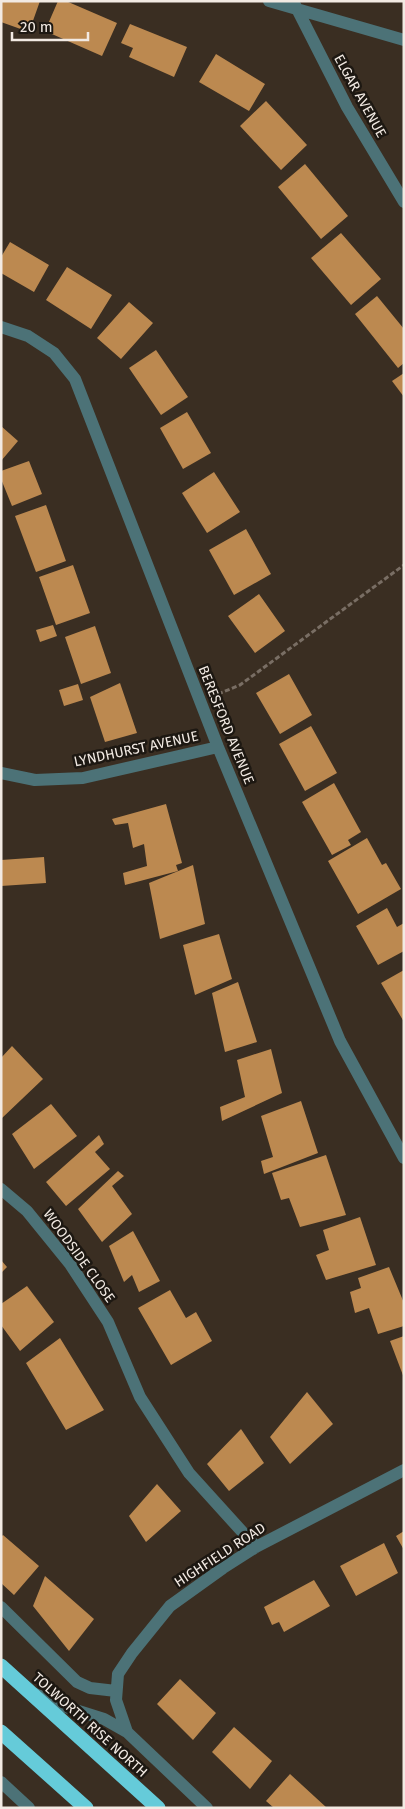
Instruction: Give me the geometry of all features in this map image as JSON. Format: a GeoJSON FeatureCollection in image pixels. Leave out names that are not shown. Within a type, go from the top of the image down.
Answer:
{"type":"FeatureCollection","features":[{"type":"Feature","properties":{"kind":"highway","name":"TOLWORTH RISE NORTH"},"geometry":{"type":"LineString","coordinates":[[1,1666],[158,1808]]}},
{"type":"Feature","properties":{"kind":"highway"},"geometry":{"type":"LineString","coordinates":[[1,1732],[86,1808]]}},
{"type":"Feature","properties":{"kind":"street"},"geometry":{"type":"LineString","coordinates":[[269,1],[295,5],[404,40]]}},
{"type":"Feature","properties":{"kind":"street","name":"ELGAR AVENUE"},"geometry":{"type":"LineString","coordinates":[[295,5],[347,107],[404,202]]}},
{"type":"Feature","properties":{"kind":"street","name":"BERESFORD AVENUE"},"geometry":{"type":"LineString","coordinates":[[1,327],[28,336],[54,353],[75,379],[199,700],[340,1041],[404,1158]]}},
{"type":"Feature","properties":{"kind":"street","name":"LYNDHURST AVENUE"},"geometry":{"type":"LineString","coordinates":[[1,773],[35,780],[83,778],[218,747]]}},
{"type":"Feature","properties":{"kind":"street","name":"WOODSIDE CLOSE"},"geometry":{"type":"LineString","coordinates":[[1,1189],[28,1211],[70,1264],[108,1322],[140,1397],[188,1473],[256,1547]]}},
{"type":"Feature","properties":{"kind":"street","name":"HIGHFIELD ROAD"},"geometry":{"type":"LineString","coordinates":[[116,1691],[118,1674],[132,1653],[170,1606],[256,1547],[404,1470]]}},
{"type":"Feature","properties":{"kind":"street","name":"TOLWORTH RISE NORTH"},"geometry":{"type":"LineString","coordinates":[[1,1607],[77,1682],[90,1688],[116,1691],[120,1713],[127,1732],[207,1808]]}},
{"type":"Feature","properties":{"kind":"street"},"geometry":{"type":"LineString","coordinates":[[30,1691],[66,1707],[104,1719],[127,1732]]}},
{"type":"Feature","properties":{"kind":"street"},"geometry":{"type":"LineString","coordinates":[[1,1782],[29,1808]]}},
{"type":"Feature","properties":{"kind":"path"},"geometry":{"type":"LineString","coordinates":[[199,700],[240,685],[404,566]]}},
{"type":"Feature","properties":{"kind":"building"},"geometry":{"type":"Polygon","coordinates":[[[1,1],[40,1],[29,32],[1,22],[1,1]]]}},
{"type":"Feature","properties":{"kind":"building"},"geometry":{"type":"Polygon","coordinates":[[[58,1],[66,1],[117,23],[102,56],[45,31],[58,1]]]}},
{"type":"Feature","properties":{"kind":"building"},"geometry":{"type":"Polygon","coordinates":[[[130,24],[187,47],[174,77],[129,57],[133,48],[121,43],[130,24]]]}},
{"type":"Feature","properties":{"kind":"building"},"geometry":{"type":"Polygon","coordinates":[[[216,54],[265,84],[249,111],[199,82],[216,54]]]}},
{"type":"Feature","properties":{"kind":"building"},"geometry":{"type":"Polygon","coordinates":[[[266,101],[307,145],[281,170],[240,126],[266,101]]]}},
{"type":"Feature","properties":{"kind":"building"},"geometry":{"type":"Polygon","coordinates":[[[305,164],[348,216],[321,239],[278,187],[305,164]]]}},
{"type":"Feature","properties":{"kind":"building"},"geometry":{"type":"Polygon","coordinates":[[[341,233],[381,279],[351,305],[311,258],[341,233]]]}},
{"type":"Feature","properties":{"kind":"building"},"geometry":{"type":"Polygon","coordinates":[[[10,242],[49,265],[34,292],[1,273],[1,257],[10,242]]]}},
{"type":"Feature","properties":{"kind":"building"},"geometry":{"type":"Polygon","coordinates":[[[67,267],[112,295],[91,329],[46,300],[67,267]]]}},
{"type":"Feature","properties":{"kind":"building"},"geometry":{"type":"Polygon","coordinates":[[[377,296],[404,329],[404,363],[398,368],[355,314],[377,296]]]}},
{"type":"Feature","properties":{"kind":"building"},"geometry":{"type":"Polygon","coordinates":[[[129,302],[153,323],[121,359],[97,338],[129,302]]]}},
{"type":"Feature","properties":{"kind":"building"},"geometry":{"type":"Polygon","coordinates":[[[156,350],[188,397],[161,415],[129,368],[156,350]]]}},
{"type":"Feature","properties":{"kind":"building"},"geometry":{"type":"Polygon","coordinates":[[[404,373],[404,397],[392,381],[404,373]]]}},
{"type":"Feature","properties":{"kind":"building"},"geometry":{"type":"Polygon","coordinates":[[[187,412],[211,453],[183,469],[160,428],[187,412]]]}},
{"type":"Feature","properties":{"kind":"building"},"geometry":{"type":"Polygon","coordinates":[[[1,426],[18,441],[1,461],[1,426]]]}},
{"type":"Feature","properties":{"kind":"building"},"geometry":{"type":"Polygon","coordinates":[[[29,461],[42,494],[12,506],[1,479],[1,471],[29,461]]]}},
{"type":"Feature","properties":{"kind":"building"},"geometry":{"type":"Polygon","coordinates":[[[214,472],[240,512],[207,533],[182,493],[214,472]]]}},
{"type":"Feature","properties":{"kind":"building"},"geometry":{"type":"Polygon","coordinates":[[[46,505],[66,561],[36,572],[15,516],[46,505]]]}},
{"type":"Feature","properties":{"kind":"building"},"geometry":{"type":"Polygon","coordinates":[[[246,529],[271,574],[234,595],[209,550],[246,529]]]}},
{"type":"Feature","properties":{"kind":"building"},"geometry":{"type":"Polygon","coordinates":[[[73,565],[90,613],[56,625],[39,577],[73,565]]]}},
{"type":"Feature","properties":{"kind":"building"},"geometry":{"type":"Polygon","coordinates":[[[259,594],[285,631],[255,653],[228,616],[259,594]]]}},
{"type":"Feature","properties":{"kind":"building"},"geometry":{"type":"Polygon","coordinates":[[[53,625],[57,636],[40,642],[36,630],[53,625]]]}},
{"type":"Feature","properties":{"kind":"building"},"geometry":{"type":"Polygon","coordinates":[[[95,626],[111,673],[81,684],[65,637],[95,626]]]}},
{"type":"Feature","properties":{"kind":"building"},"geometry":{"type":"Polygon","coordinates":[[[289,674],[312,715],[280,734],[256,693],[289,674]]]}},
{"type":"Feature","properties":{"kind":"building"},"geometry":{"type":"Polygon","coordinates":[[[120,683],[137,733],[105,742],[90,697],[120,683]]]}},
{"type":"Feature","properties":{"kind":"building"},"geometry":{"type":"Polygon","coordinates":[[[78,684],[83,700],[64,706],[59,690],[78,684]]]}},
{"type":"Feature","properties":{"kind":"building"},"geometry":{"type":"Polygon","coordinates":[[[311,726],[337,773],[305,791],[279,744],[311,726]]]}},
{"type":"Feature","properties":{"kind":"building"},"geometry":{"type":"Polygon","coordinates":[[[334,783],[361,832],[348,840],[351,845],[332,855],[302,802],[334,783]]]}},
{"type":"Feature","properties":{"kind":"building"},"geometry":{"type":"Polygon","coordinates":[[[166,804],[182,863],[176,865],[178,871],[125,885],[123,873],[147,866],[144,844],[133,848],[128,823],[115,825],[112,819],[166,804]]]}},
{"type":"Feature","properties":{"kind":"building"},"geometry":{"type":"Polygon","coordinates":[[[367,838],[382,865],[386,863],[401,889],[358,914],[328,861],[367,838]]]}},
{"type":"Feature","properties":{"kind":"building"},"geometry":{"type":"Polygon","coordinates":[[[44,857],[46,883],[1,886],[1,860],[44,857]]]}},
{"type":"Feature","properties":{"kind":"building"},"geometry":{"type":"Polygon","coordinates":[[[193,865],[205,924],[160,939],[149,883],[193,865]]]}},
{"type":"Feature","properties":{"kind":"building"},"geometry":{"type":"Polygon","coordinates":[[[387,908],[397,927],[404,923],[404,951],[378,965],[356,926],[387,908]]]}},
{"type":"Feature","properties":{"kind":"building"},"geometry":{"type":"Polygon","coordinates":[[[219,934],[232,979],[195,995],[183,945],[219,934]]]}},
{"type":"Feature","properties":{"kind":"building"},"geometry":{"type":"Polygon","coordinates":[[[404,970],[404,1022],[381,983],[404,970]]]}},
{"type":"Feature","properties":{"kind":"building"},"geometry":{"type":"Polygon","coordinates":[[[238,982],[257,1042],[225,1052],[212,993],[238,982]]]}},
{"type":"Feature","properties":{"kind":"building"},"geometry":{"type":"Polygon","coordinates":[[[12,1046],[43,1079],[1,1119],[1,1058],[12,1046]]]}},
{"type":"Feature","properties":{"kind":"building"},"geometry":{"type":"Polygon","coordinates":[[[271,1049],[282,1093],[222,1121],[220,1107],[245,1097],[237,1060],[271,1049]]]}},
{"type":"Feature","properties":{"kind":"building"},"geometry":{"type":"Polygon","coordinates":[[[301,1101],[318,1153],[264,1174],[261,1161],[273,1157],[261,1116],[301,1101]]]}},
{"type":"Feature","properties":{"kind":"building"},"geometry":{"type":"Polygon","coordinates":[[[51,1104],[77,1136],[34,1169],[12,1134],[51,1104]]]}},
{"type":"Feature","properties":{"kind":"building"},"geometry":{"type":"Polygon","coordinates":[[[99,1135],[104,1144],[95,1152],[110,1169],[66,1206],[46,1182],[99,1135]]]}},
{"type":"Feature","properties":{"kind":"building"},"geometry":{"type":"Polygon","coordinates":[[[326,1155],[346,1215],[300,1227],[289,1198],[281,1200],[272,1173],[326,1155]]]}},
{"type":"Feature","properties":{"kind":"building"},"geometry":{"type":"Polygon","coordinates":[[[118,1171],[124,1176],[112,1186],[132,1214],[102,1242],[78,1209],[118,1171]]]}},
{"type":"Feature","properties":{"kind":"building"},"geometry":{"type":"Polygon","coordinates":[[[360,1217],[376,1265],[326,1280],[316,1255],[329,1250],[323,1230],[360,1217]]]}},
{"type":"Feature","properties":{"kind":"building"},"geometry":{"type":"Polygon","coordinates":[[[133,1231],[160,1281],[139,1292],[132,1275],[124,1282],[109,1246],[133,1231]]]}},
{"type":"Feature","properties":{"kind":"building"},"geometry":{"type":"Polygon","coordinates":[[[1,1260],[7,1267],[1,1273],[1,1260]]]}},
{"type":"Feature","properties":{"kind":"building"},"geometry":{"type":"Polygon","coordinates":[[[389,1267],[404,1303],[404,1326],[378,1334],[369,1308],[355,1313],[350,1292],[361,1288],[358,1278],[389,1267]]]}},
{"type":"Feature","properties":{"kind":"building"},"geometry":{"type":"Polygon","coordinates":[[[27,1286],[54,1322],[20,1351],[1,1325],[1,1304],[27,1286]]]}},
{"type":"Feature","properties":{"kind":"building"},"geometry":{"type":"Polygon","coordinates":[[[170,1290],[186,1318],[196,1312],[212,1341],[171,1365],[138,1308],[170,1290]]]}},
{"type":"Feature","properties":{"kind":"building"},"geometry":{"type":"Polygon","coordinates":[[[404,1336],[404,1378],[390,1341],[404,1336]]]}},
{"type":"Feature","properties":{"kind":"building"},"geometry":{"type":"Polygon","coordinates":[[[60,1338],[104,1410],[66,1430],[26,1363],[60,1338]]]}},
{"type":"Feature","properties":{"kind":"building"},"geometry":{"type":"Polygon","coordinates":[[[307,1392],[333,1424],[290,1464],[270,1437],[307,1392]]]}},
{"type":"Feature","properties":{"kind":"building"},"geometry":{"type":"Polygon","coordinates":[[[241,1429],[264,1463],[229,1491],[207,1464],[241,1429]]]}},
{"type":"Feature","properties":{"kind":"building"},"geometry":{"type":"Polygon","coordinates":[[[157,1484],[181,1511],[146,1542],[129,1516],[157,1484]]]}},
{"type":"Feature","properties":{"kind":"building"},"geometry":{"type":"Polygon","coordinates":[[[404,1531],[404,1550],[396,1536],[404,1531]]]}},
{"type":"Feature","properties":{"kind":"building"},"geometry":{"type":"Polygon","coordinates":[[[3,1535],[39,1566],[14,1595],[1,1583],[1,1537],[3,1535]]]}},
{"type":"Feature","properties":{"kind":"building"},"geometry":{"type":"Polygon","coordinates":[[[384,1543],[398,1573],[356,1596],[340,1566],[384,1543]]]}},
{"type":"Feature","properties":{"kind":"building"},"geometry":{"type":"Polygon","coordinates":[[[45,1576],[94,1619],[69,1651],[33,1606],[45,1576]]]}},
{"type":"Feature","properties":{"kind":"building"},"geometry":{"type":"Polygon","coordinates":[[[314,1580],[330,1606],[284,1632],[279,1622],[272,1625],[264,1607],[314,1580]]]}},
{"type":"Feature","properties":{"kind":"building"},"geometry":{"type":"Polygon","coordinates":[[[180,1679],[216,1713],[193,1740],[157,1704],[180,1679]]]}},
{"type":"Feature","properties":{"kind":"building"},"geometry":{"type":"Polygon","coordinates":[[[234,1727],[272,1761],[250,1789],[212,1752],[234,1727]]]}},
{"type":"Feature","properties":{"kind":"building"},"geometry":{"type":"Polygon","coordinates":[[[290,1774],[327,1808],[274,1808],[266,1801],[290,1774]]]}}]}
